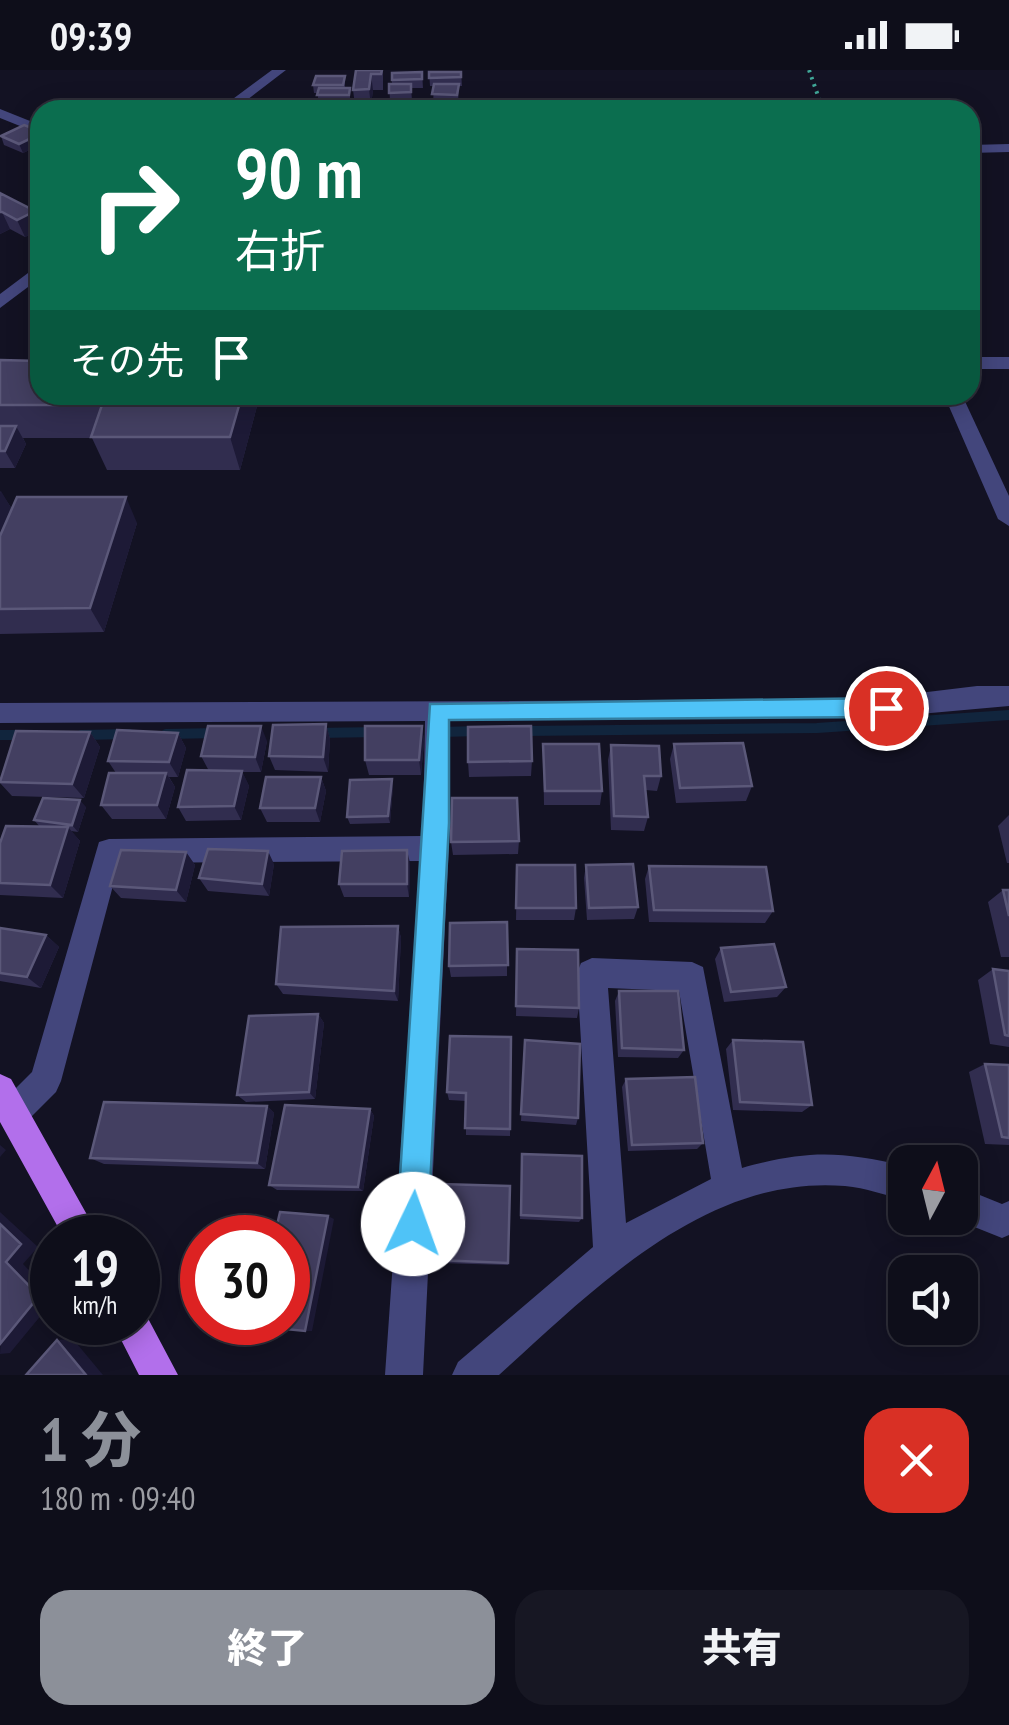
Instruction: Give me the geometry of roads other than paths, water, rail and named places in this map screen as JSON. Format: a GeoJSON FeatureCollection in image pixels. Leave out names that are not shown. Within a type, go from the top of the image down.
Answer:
{"type":"FeatureCollection","features":[{"type":"Feature","properties":{"kind":"main road"},"geometry":{"type":"LineString","coordinates":[[7,1101],[70,1215]]}},
{"type":"Feature","properties":{"kind":"main road"},"geometry":{"type":"LineString","coordinates":[[143,1345],[159,1375]]}},
{"type":"Feature","properties":{"kind":"street"},"geometry":{"type":"LineString","coordinates":[[239,100],[280,70]]}},
{"type":"Feature","properties":{"kind":"street"},"geometry":{"type":"LineString","coordinates":[[0,114],[30,126]]}},
{"type":"Feature","properties":{"kind":"street"},"geometry":{"type":"LineString","coordinates":[[980,149],[1009,148]]}},
{"type":"Feature","properties":{"kind":"street"},"geometry":{"type":"LineString","coordinates":[[0,303],[30,277]]}},
{"type":"Feature","properties":{"kind":"street"},"geometry":{"type":"LineString","coordinates":[[980,363],[1009,363]]}},
{"type":"Feature","properties":{"kind":"street"},"geometry":{"type":"LineString","coordinates":[[958,405],[1009,519]]}},
{"type":"Feature","properties":{"kind":"street"},"geometry":{"type":"LineString","coordinates":[[0,713],[886,708],[977,696],[1009,696]]}},
{"type":"Feature","properties":{"kind":"street"},"geometry":{"type":"LineString","coordinates":[[404,1375],[435,835],[438,711]]}},
{"type":"Feature","properties":{"kind":"street"},"geometry":{"type":"LineString","coordinates":[[7,1101],[45,1081],[110,851],[435,835]]}},
{"type":"Feature","properties":{"kind":"street"},"geometry":{"type":"LineString","coordinates":[[611,1251],[592,973],[692,977],[729,1186]]}},
{"type":"Feature","properties":{"kind":"street"},"geometry":{"type":"LineString","coordinates":[[472,1375],[611,1251],[729,1186],[782,1172],[842,1169],[888,1179]]}},
{"type":"Feature","properties":{"kind":"street"},"geometry":{"type":"LineString","coordinates":[[978,1211],[1002,1221],[1009,1218]]}},
{"type":"Feature","properties":{"kind":"waterway"},"geometry":{"type":"LineString","coordinates":[[521,731],[817,728],[1009,715]]}},
{"type":"Feature","properties":{"kind":"waterway"},"geometry":{"type":"LineString","coordinates":[[441,732],[479,731]]}},
{"type":"Feature","properties":{"kind":"waterway"},"geometry":{"type":"LineString","coordinates":[[316,733],[379,732]]}},
{"type":"Feature","properties":{"kind":"waterway"},"geometry":{"type":"LineString","coordinates":[[166,734],[219,733]]}},
{"type":"Feature","properties":{"kind":"waterway"},"geometry":{"type":"LineString","coordinates":[[81,735],[129,734]]}},
{"type":"Feature","properties":{"kind":"waterway"},"geometry":{"type":"LineString","coordinates":[[0,735],[24,735]]}}]}
